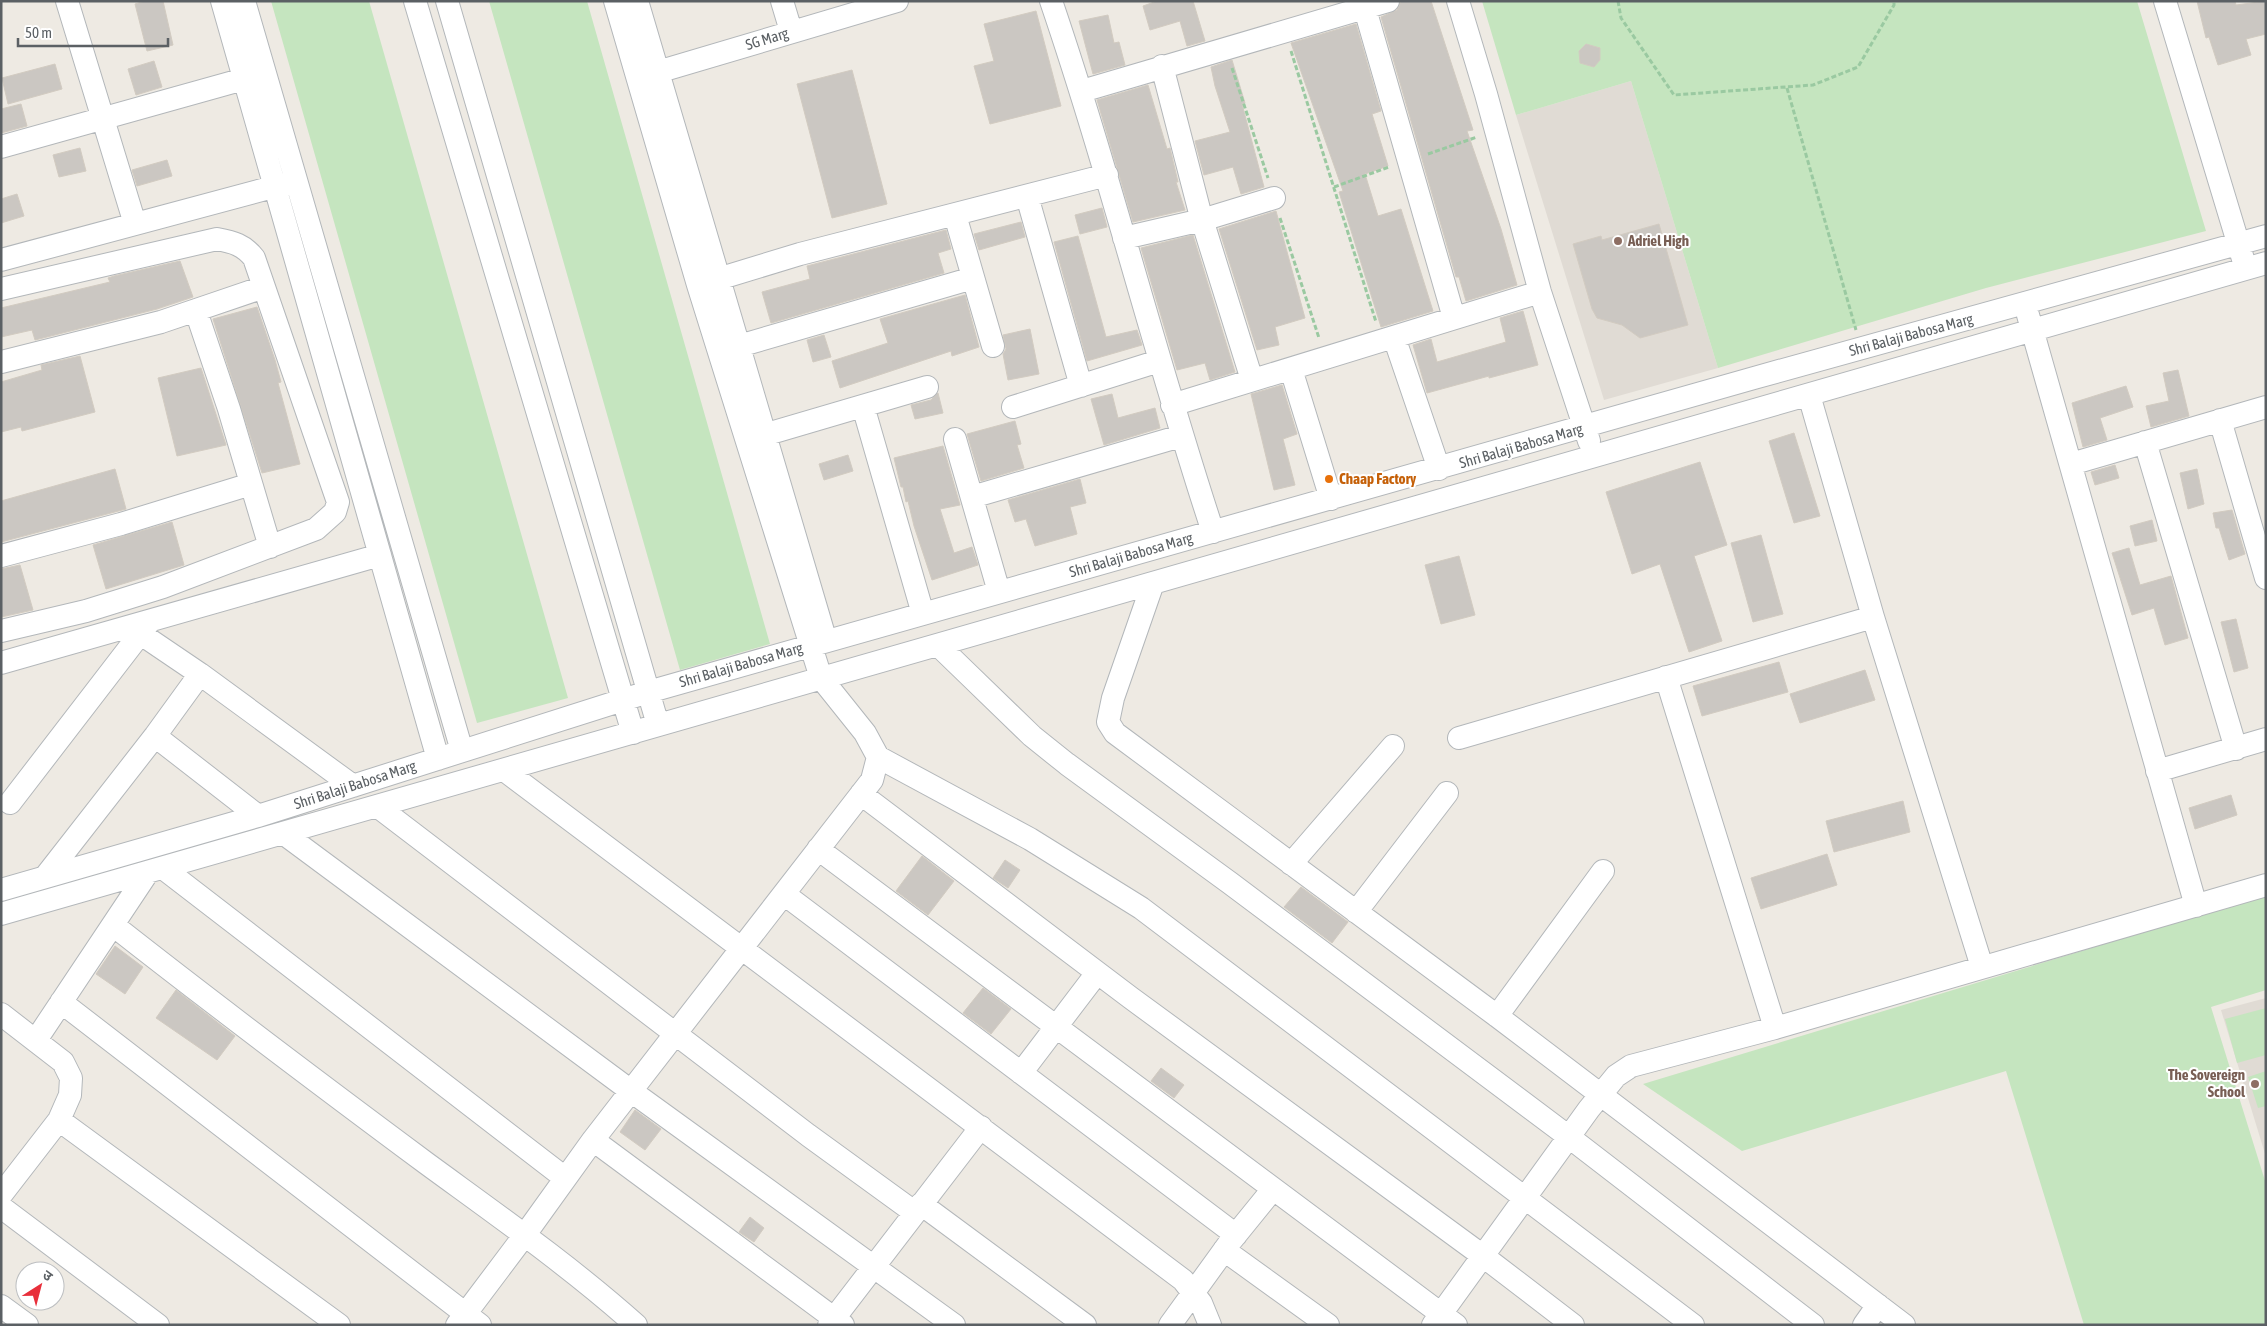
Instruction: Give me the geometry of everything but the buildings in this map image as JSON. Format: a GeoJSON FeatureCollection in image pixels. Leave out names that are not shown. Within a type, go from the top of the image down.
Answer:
{"type":"FeatureCollection","features":[{"type":"Feature","properties":{"kind":"street"},"geometry":{"type":"LineString","coordinates":[[67,1],[135,224]]}},
{"type":"Feature","properties":{"kind":"street"},"geometry":{"type":"LineString","coordinates":[[222,1],[438,759]]}},
{"type":"Feature","properties":{"kind":"street"},"geometry":{"type":"LineString","coordinates":[[244,1],[462,751]]}},
{"type":"Feature","properties":{"kind":"street"},"geometry":{"type":"LineString","coordinates":[[415,1],[633,733]]}},
{"type":"Feature","properties":{"kind":"street"},"geometry":{"type":"LineString","coordinates":[[447,1],[658,725]]}},
{"type":"Feature","properties":{"kind":"street"},"geometry":{"type":"LineString","coordinates":[[61,1002],[467,1321],[524,1236],[593,1140],[872,780],[878,757],[872,743],[830,680],[764,435],[718,279],[648,75],[615,1]]}},
{"type":"Feature","properties":{"kind":"street"},"geometry":{"type":"LineString","coordinates":[[638,1],[648,75],[698,285],[819,643]]}},
{"type":"Feature","properties":{"kind":"street"},"geometry":{"type":"LineString","coordinates":[[782,1],[791,31]]}},
{"type":"Feature","properties":{"kind":"street","name":"SG Marg"},"geometry":{"type":"LineString","coordinates":[[648,75],[791,31],[898,1]]}},
{"type":"Feature","properties":{"kind":"street"},"geometry":{"type":"LineString","coordinates":[[1051,1],[1082,91],[1181,436],[1213,532]]}},
{"type":"Feature","properties":{"kind":"street"},"geometry":{"type":"LineString","coordinates":[[1082,91],[1388,1]]}},
{"type":"Feature","properties":{"kind":"street"},"geometry":{"type":"LineString","coordinates":[[1458,1],[1486,94],[1540,292],[1594,456]]}},
{"type":"Feature","properties":{"kind":"street"},"geometry":{"type":"LineString","coordinates":[[2165,1],[2239,244],[2256,266]]}},
{"type":"Feature","properties":{"kind":"street"},"geometry":{"type":"LineString","coordinates":[[1366,9],[1454,318]]}},
{"type":"Feature","properties":{"kind":"street"},"geometry":{"type":"LineString","coordinates":[[1162,66],[1202,220],[1252,380]]}},
{"type":"Feature","properties":{"kind":"street"},"geometry":{"type":"LineString","coordinates":[[1,147],[244,79]]}},
{"type":"Feature","properties":{"kind":"street"},"geometry":{"type":"LineString","coordinates":[[718,279],[800,254],[1107,175]]}},
{"type":"Feature","properties":{"kind":"street"},"geometry":{"type":"LineString","coordinates":[[1,260],[296,181]]}},
{"type":"Feature","properties":{"kind":"street"},"geometry":{"type":"LineString","coordinates":[[1027,196],[1082,386]]}},
{"type":"Feature","properties":{"kind":"street"},"geometry":{"type":"LineString","coordinates":[[1124,238],[1202,220],[1274,198]]}},
{"type":"Feature","properties":{"kind":"street"},"geometry":{"type":"LineString","coordinates":[[955,215],[993,346]]}},
{"type":"Feature","properties":{"kind":"street","name":"Shri Balaji Babosa Marg"},"geometry":{"type":"LineString","coordinates":[[1,890],[258,816],[648,692],[2266,236]]}},
{"type":"Feature","properties":{"kind":"street"},"geometry":{"type":"LineString","coordinates":[[1,289],[217,239],[230,241],[247,249],[254,258],[338,502],[335,512],[316,529],[270,547],[154,590],[86,612],[1,630]]}},
{"type":"Feature","properties":{"kind":"street","name":"Shri Balaji Babosa Marg"},"geometry":{"type":"LineString","coordinates":[[1,914],[658,725],[830,680],[938,645],[2256,266]]}},
{"type":"Feature","properties":{"kind":"street"},"geometry":{"type":"LineString","coordinates":[[738,346],[973,278]]}},
{"type":"Feature","properties":{"kind":"street"},"geometry":{"type":"LineString","coordinates":[[1,362],[196,311],[264,287]]}},
{"type":"Feature","properties":{"kind":"street"},"geometry":{"type":"LineString","coordinates":[[1172,405],[1540,292]]}},
{"type":"Feature","properties":{"kind":"street"},"geometry":{"type":"LineString","coordinates":[[2025,303],[2196,906]]}},
{"type":"Feature","properties":{"kind":"street"},"geometry":{"type":"LineString","coordinates":[[196,311],[229,409],[270,547]]}},
{"type":"Feature","properties":{"kind":"street"},"geometry":{"type":"LineString","coordinates":[[1388,339],[1438,469]]}},
{"type":"Feature","properties":{"kind":"street"},"geometry":{"type":"LineString","coordinates":[[1013,407],[1159,361]]}},
{"type":"Feature","properties":{"kind":"street"},"geometry":{"type":"LineString","coordinates":[[1291,369],[1331,499]]}},
{"type":"Feature","properties":{"kind":"street"},"geometry":{"type":"LineString","coordinates":[[764,435],[927,387]]}},
{"type":"Feature","properties":{"kind":"street"},"geometry":{"type":"LineString","coordinates":[[1808,395],[1872,617],[1982,967]]}},
{"type":"Feature","properties":{"kind":"street"},"geometry":{"type":"LineString","coordinates":[[863,406],[923,614]]}},
{"type":"Feature","properties":{"kind":"street"},"geometry":{"type":"LineString","coordinates":[[2071,464],[2266,407]]}},
{"type":"Feature","properties":{"kind":"street"},"geometry":{"type":"LineString","coordinates":[[2220,420],[2266,578]]}},
{"type":"Feature","properties":{"kind":"street"},"geometry":{"type":"LineString","coordinates":[[972,497],[1181,436]]}},
{"type":"Feature","properties":{"kind":"street"},"geometry":{"type":"LineString","coordinates":[[955,439],[999,592]]}},
{"type":"Feature","properties":{"kind":"street"},"geometry":{"type":"LineString","coordinates":[[2145,442],[2236,748]]}},
{"type":"Feature","properties":{"kind":"street"},"geometry":{"type":"LineString","coordinates":[[1,556],[121,524],[251,484]]}},
{"type":"Feature","properties":{"kind":"street"},"geometry":{"type":"LineString","coordinates":[[1,663],[146,627],[380,555]]}},
{"type":"Feature","properties":{"kind":"street"},"geometry":{"type":"LineString","coordinates":[[1153,583],[1113,698],[1108,722],[1114,733],[1497,1016],[1904,1325]]}},
{"type":"Feature","properties":{"kind":"street"},"geometry":{"type":"LineString","coordinates":[[1459,738],[1872,617]]}},
{"type":"Feature","properties":{"kind":"street"},"geometry":{"type":"LineString","coordinates":[[146,627],[200,674],[352,786]]}},
{"type":"Feature","properties":{"kind":"street"},"geometry":{"type":"LineString","coordinates":[[10,803],[146,627]]}},
{"type":"Feature","properties":{"kind":"street"},"geometry":{"type":"LineString","coordinates":[[938,645],[1032,736],[1067,764],[1230,883],[1569,1138],[1813,1325]]}},
{"type":"Feature","properties":{"kind":"street"},"geometry":{"type":"LineString","coordinates":[[45,878],[155,736],[200,674]]}},
{"type":"Feature","properties":{"kind":"street"},"geometry":{"type":"LineString","coordinates":[[1666,677],[1775,1028]]}},
{"type":"Feature","properties":{"kind":"street"},"geometry":{"type":"LineString","coordinates":[[155,736],[258,816]]}},
{"type":"Feature","properties":{"kind":"street"},"geometry":{"type":"LineString","coordinates":[[2157,771],[2266,740]]}},
{"type":"Feature","properties":{"kind":"street"},"geometry":{"type":"LineString","coordinates":[[1291,864],[1393,746]]}},
{"type":"Feature","properties":{"kind":"street"},"geometry":{"type":"LineString","coordinates":[[878,757],[1030,839],[1141,908],[1693,1325]]}},
{"type":"Feature","properties":{"kind":"street"},"geometry":{"type":"LineString","coordinates":[[504,770],[1162,1263],[1183,1280],[1193,1292],[1201,1304],[1210,1325]]}},
{"type":"Feature","properties":{"kind":"street"},"geometry":{"type":"LineString","coordinates":[[1356,912],[1446,792]]}},
{"type":"Feature","properties":{"kind":"street"},"geometry":{"type":"LineString","coordinates":[[861,794],[1097,972],[1483,1256],[1573,1325]]}},
{"type":"Feature","properties":{"kind":"street"},"geometry":{"type":"LineString","coordinates":[[376,806],[676,1034],[1085,1325]]}},
{"type":"Feature","properties":{"kind":"street"},"geometry":{"type":"LineString","coordinates":[[283,833],[631,1091],[954,1325]]}},
{"type":"Feature","properties":{"kind":"street"},"geometry":{"type":"LineString","coordinates":[[818,849],[1273,1189],[1444,1321],[1483,1256],[1569,1138],[1616,1076],[1631,1066],[1775,1028],[2266,885]]}},
{"type":"Feature","properties":{"kind":"street"},"geometry":{"type":"LineString","coordinates":[[36,1040],[113,925],[155,870],[565,1178]]}},
{"type":"Feature","properties":{"kind":"street"},"geometry":{"type":"LineString","coordinates":[[1497,1016],[1603,871]]}},
{"type":"Feature","properties":{"kind":"street"},"geometry":{"type":"LineString","coordinates":[[784,894],[1021,1073],[1328,1325]]}},
{"type":"Feature","properties":{"kind":"street"},"geometry":{"type":"LineString","coordinates":[[113,925],[250,1032],[524,1236],[615,1306],[636,1325]]}},
{"type":"Feature","properties":{"kind":"street"},"geometry":{"type":"LineString","coordinates":[[1021,1073],[1097,972]]}},
{"type":"Feature","properties":{"kind":"street"},"geometry":{"type":"LineString","coordinates":[[1,1014],[63,1062],[71,1078],[70,1096],[59,1120],[1,1195]]}},
{"type":"Feature","properties":{"kind":"street"},"geometry":{"type":"LineString","coordinates":[[59,1120],[339,1325]]}},
{"type":"Feature","properties":{"kind":"street"},"geometry":{"type":"LineString","coordinates":[[593,1140],[835,1323],[874,1266],[981,1127]]}},
{"type":"Feature","properties":{"kind":"street"},"geometry":{"type":"LineString","coordinates":[[1170,1325],[1230,1243],[1273,1189]]}},
{"type":"Feature","properties":{"kind":"street"},"geometry":{"type":"LineString","coordinates":[[1,1208],[158,1325]]}},
{"type":"Feature","properties":{"kind":"street"},"geometry":{"type":"LineString","coordinates":[[1864,1325],[1878,1305]]}},
{"type":"Feature","properties":{"kind":"street"},"geometry":{"type":"LineString","coordinates":[[1,1306],[27,1325]]}},
{"type":"Feature","properties":{"kind":"path"},"geometry":{"type":"LineString","coordinates":[[1618,1],[1621,18],[1674,95],[1814,85],[1858,67],[1894,5],[1894,1]]}},
{"type":"Feature","properties":{"kind":"path"},"geometry":{"type":"LineString","coordinates":[[1285,32],[1388,339]]}},
{"type":"Feature","properties":{"kind":"path"},"geometry":{"type":"LineString","coordinates":[[1786,88],[1861,349]]}},
{"type":"Feature","properties":{"kind":"shaded area","name":"Adriel High"},"geometry":{"type":"Polygon","coordinates":[[[1631,81],[1718,368],[1604,400],[1516,115],[1631,81]]]}},
{"type":"Feature","properties":{"kind":"shaded area","name":"The Sovereign School"},"geometry":{"type":"Polygon","coordinates":[[[2266,998],[2266,1157],[2221,1010],[2266,998]]]}},
{"type":"Feature","properties":{"kind":"green space"},"geometry":{"type":"Polygon","coordinates":[[[271,1],[369,1],[568,698],[477,723],[271,1]]]}},
{"type":"Feature","properties":{"kind":"green space"},"geometry":{"type":"Polygon","coordinates":[[[489,1],[587,1],[770,644],[680,670],[489,1]]]}},
{"type":"Feature","properties":{"kind":"green space"},"geometry":{"type":"Polygon","coordinates":[[[1482,1],[2137,1],[2206,231],[1986,288],[1718,368],[1631,81],[1516,115],[1482,1]]]}},
{"type":"Feature","properties":{"kind":"green space"},"geometry":{"type":"Polygon","coordinates":[[[2266,895],[2266,990],[2211,1007],[2266,1184],[2266,1325],[2084,1325],[2006,1071],[1742,1151],[1643,1084],[2266,895]]]}},
{"type":"Feature","properties":{"kind":"green space"},"geometry":{"type":"Polygon","coordinates":[[[2266,1008],[2266,1055],[2237,1063],[2225,1019],[2266,1008]]]}},
{"type":"Feature","properties":{"kind":"green space"},"geometry":{"type":"Polygon","coordinates":[[[2266,1071],[2266,1106],[2258,1108],[2248,1077],[2266,1071]]]}},
{"type":"Feature","properties":{"kind":"place","name":"Adriel High"},"geometry":{"type":"Point","coordinates":[1618,241]}},
{"type":"Feature","properties":{"kind":"place","name":"Chaap Factory"},"geometry":{"type":"Point","coordinates":[1329,479]}},
{"type":"Feature","properties":{"kind":"place","name":"The Sovereign School"},"geometry":{"type":"Point","coordinates":[2255,1084]}}]}
